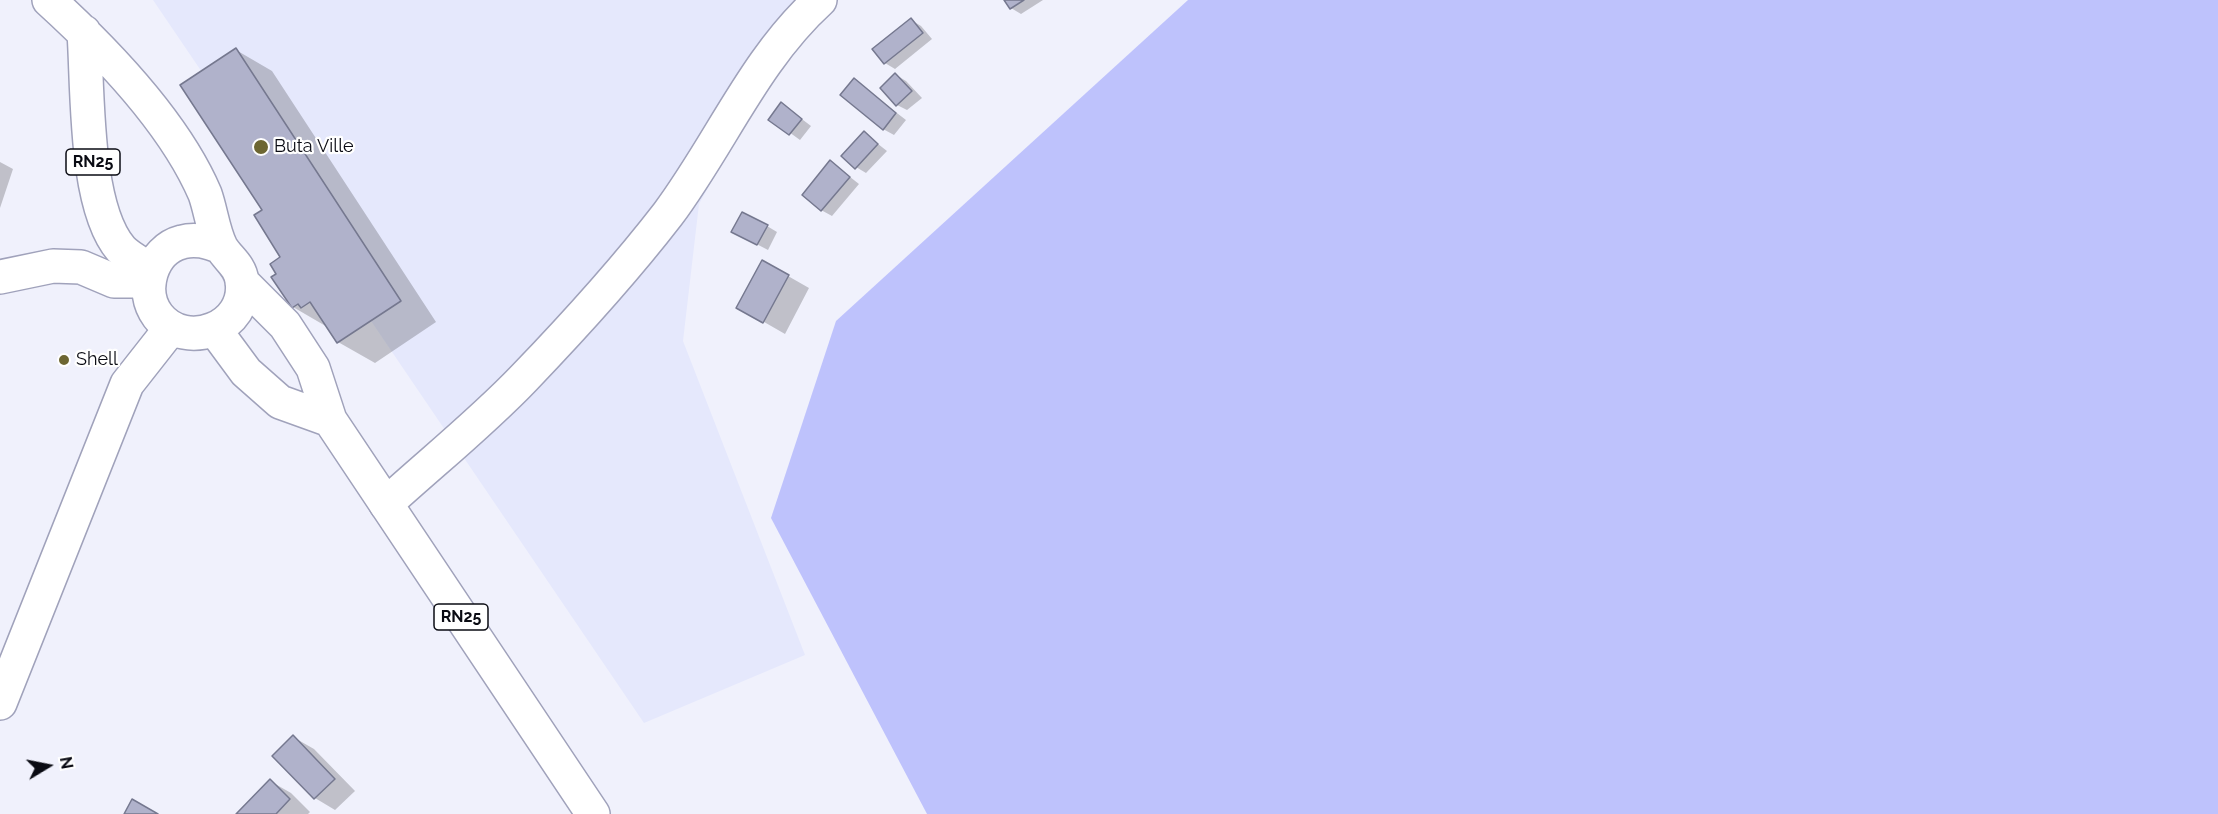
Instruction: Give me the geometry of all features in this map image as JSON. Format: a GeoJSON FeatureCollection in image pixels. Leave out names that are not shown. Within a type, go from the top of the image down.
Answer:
{"type":"FeatureCollection","features":[{"type":"Feature","properties":{"kind":"main road"},"geometry":{"type":"LineString","coordinates":[[50,0],[84,32],[170,131],[204,194],[221,247],[236,263],[242,282],[240,301],[231,319],[215,330],[193,335],[171,328],[158,316],[150,299],[150,276],[163,253],[181,242],[201,240],[221,247]]}},
{"type":"Feature","properties":{"kind":"main road"},"geometry":{"type":"LineString","coordinates":[[386,504],[523,379],[636,253],[706,161],[761,66],[798,20],[820,0]]}},
{"type":"Feature","properties":{"kind":"main road","name":"RN25"},"geometry":{"type":"LineString","coordinates":[[84,32],[94,186],[103,218],[121,249],[150,276]]}},
{"type":"Feature","properties":{"kind":"main road"},"geometry":{"type":"LineString","coordinates":[[0,277],[53,266],[81,267],[114,281],[150,276]]}},
{"type":"Feature","properties":{"kind":"main road","name":"RN25"},"geometry":{"type":"LineString","coordinates":[[242,282],[285,325],[313,368],[330,420],[593,814]]}},
{"type":"Feature","properties":{"kind":"main road"},"geometry":{"type":"LineString","coordinates":[[0,702],[127,384],[171,328]]}},
{"type":"Feature","properties":{"kind":"main road"},"geometry":{"type":"LineString","coordinates":[[215,330],[246,372],[280,402],[330,420]]}},
{"type":"Feature","properties":{"kind":"shaded area"},"geometry":{"type":"Polygon","coordinates":[[[153,0],[837,0],[790,41],[699,204],[683,341],[805,655],[644,723],[153,0]]]}},
{"type":"Feature","properties":{"kind":"shaded area"},"geometry":{"type":"Polygon","coordinates":[[[1188,0],[2218,0],[2218,814],[927,814],[771,518],[836,321],[1188,0]]]}},
{"type":"Feature","properties":{"kind":"building"},"geometry":{"type":"Polygon","coordinates":[[[1004,0],[1024,0],[1010,9],[1004,0]]]}},
{"type":"Feature","properties":{"kind":"building"},"geometry":{"type":"Polygon","coordinates":[[[911,18],[923,33],[884,64],[872,49],[911,18]]]}},
{"type":"Feature","properties":{"kind":"building","name":"Buta Ville"},"geometry":{"type":"Polygon","coordinates":[[[236,48],[401,301],[337,343],[310,302],[301,308],[298,304],[292,308],[271,277],[276,274],[270,264],[280,257],[254,215],[262,210],[180,85],[236,48]]]}},
{"type":"Feature","properties":{"kind":"building"},"geometry":{"type":"Polygon","coordinates":[[[895,73],[912,91],[896,106],[880,88],[895,73]]]}},
{"type":"Feature","properties":{"kind":"building"},"geometry":{"type":"Polygon","coordinates":[[[854,78],[896,113],[883,130],[840,95],[854,78]]]}},
{"type":"Feature","properties":{"kind":"building"},"geometry":{"type":"Polygon","coordinates":[[[781,102],[802,119],[789,135],[768,120],[781,102]]]}},
{"type":"Feature","properties":{"kind":"building"},"geometry":{"type":"Polygon","coordinates":[[[864,131],[878,144],[855,169],[841,156],[864,131]]]}},
{"type":"Feature","properties":{"kind":"building"},"geometry":{"type":"Polygon","coordinates":[[[830,160],[850,177],[821,211],[802,195],[830,160]]]}},
{"type":"Feature","properties":{"kind":"building"},"geometry":{"type":"Polygon","coordinates":[[[742,212],[768,225],[757,245],[731,232],[742,212]]]}},
{"type":"Feature","properties":{"kind":"building"},"geometry":{"type":"Polygon","coordinates":[[[762,260],[789,275],[763,323],[736,308],[762,260]]]}},
{"type":"Feature","properties":{"kind":"building"},"geometry":{"type":"Polygon","coordinates":[[[293,735],[335,779],[314,799],[272,756],[293,735]]]}},
{"type":"Feature","properties":{"kind":"building"},"geometry":{"type":"Polygon","coordinates":[[[270,779],[290,799],[276,814],[236,814],[270,779]]]}},
{"type":"Feature","properties":{"kind":"building"},"geometry":{"type":"Polygon","coordinates":[[[132,799],[158,814],[124,814],[132,799]]]}},
{"type":"Feature","properties":{"kind":"place","name":"Buta Ville"},"geometry":{"type":"Point","coordinates":[261,147]}},
{"type":"Feature","properties":{"kind":"place","name":"Shell"},"geometry":{"type":"Point","coordinates":[64,360]}}]}
